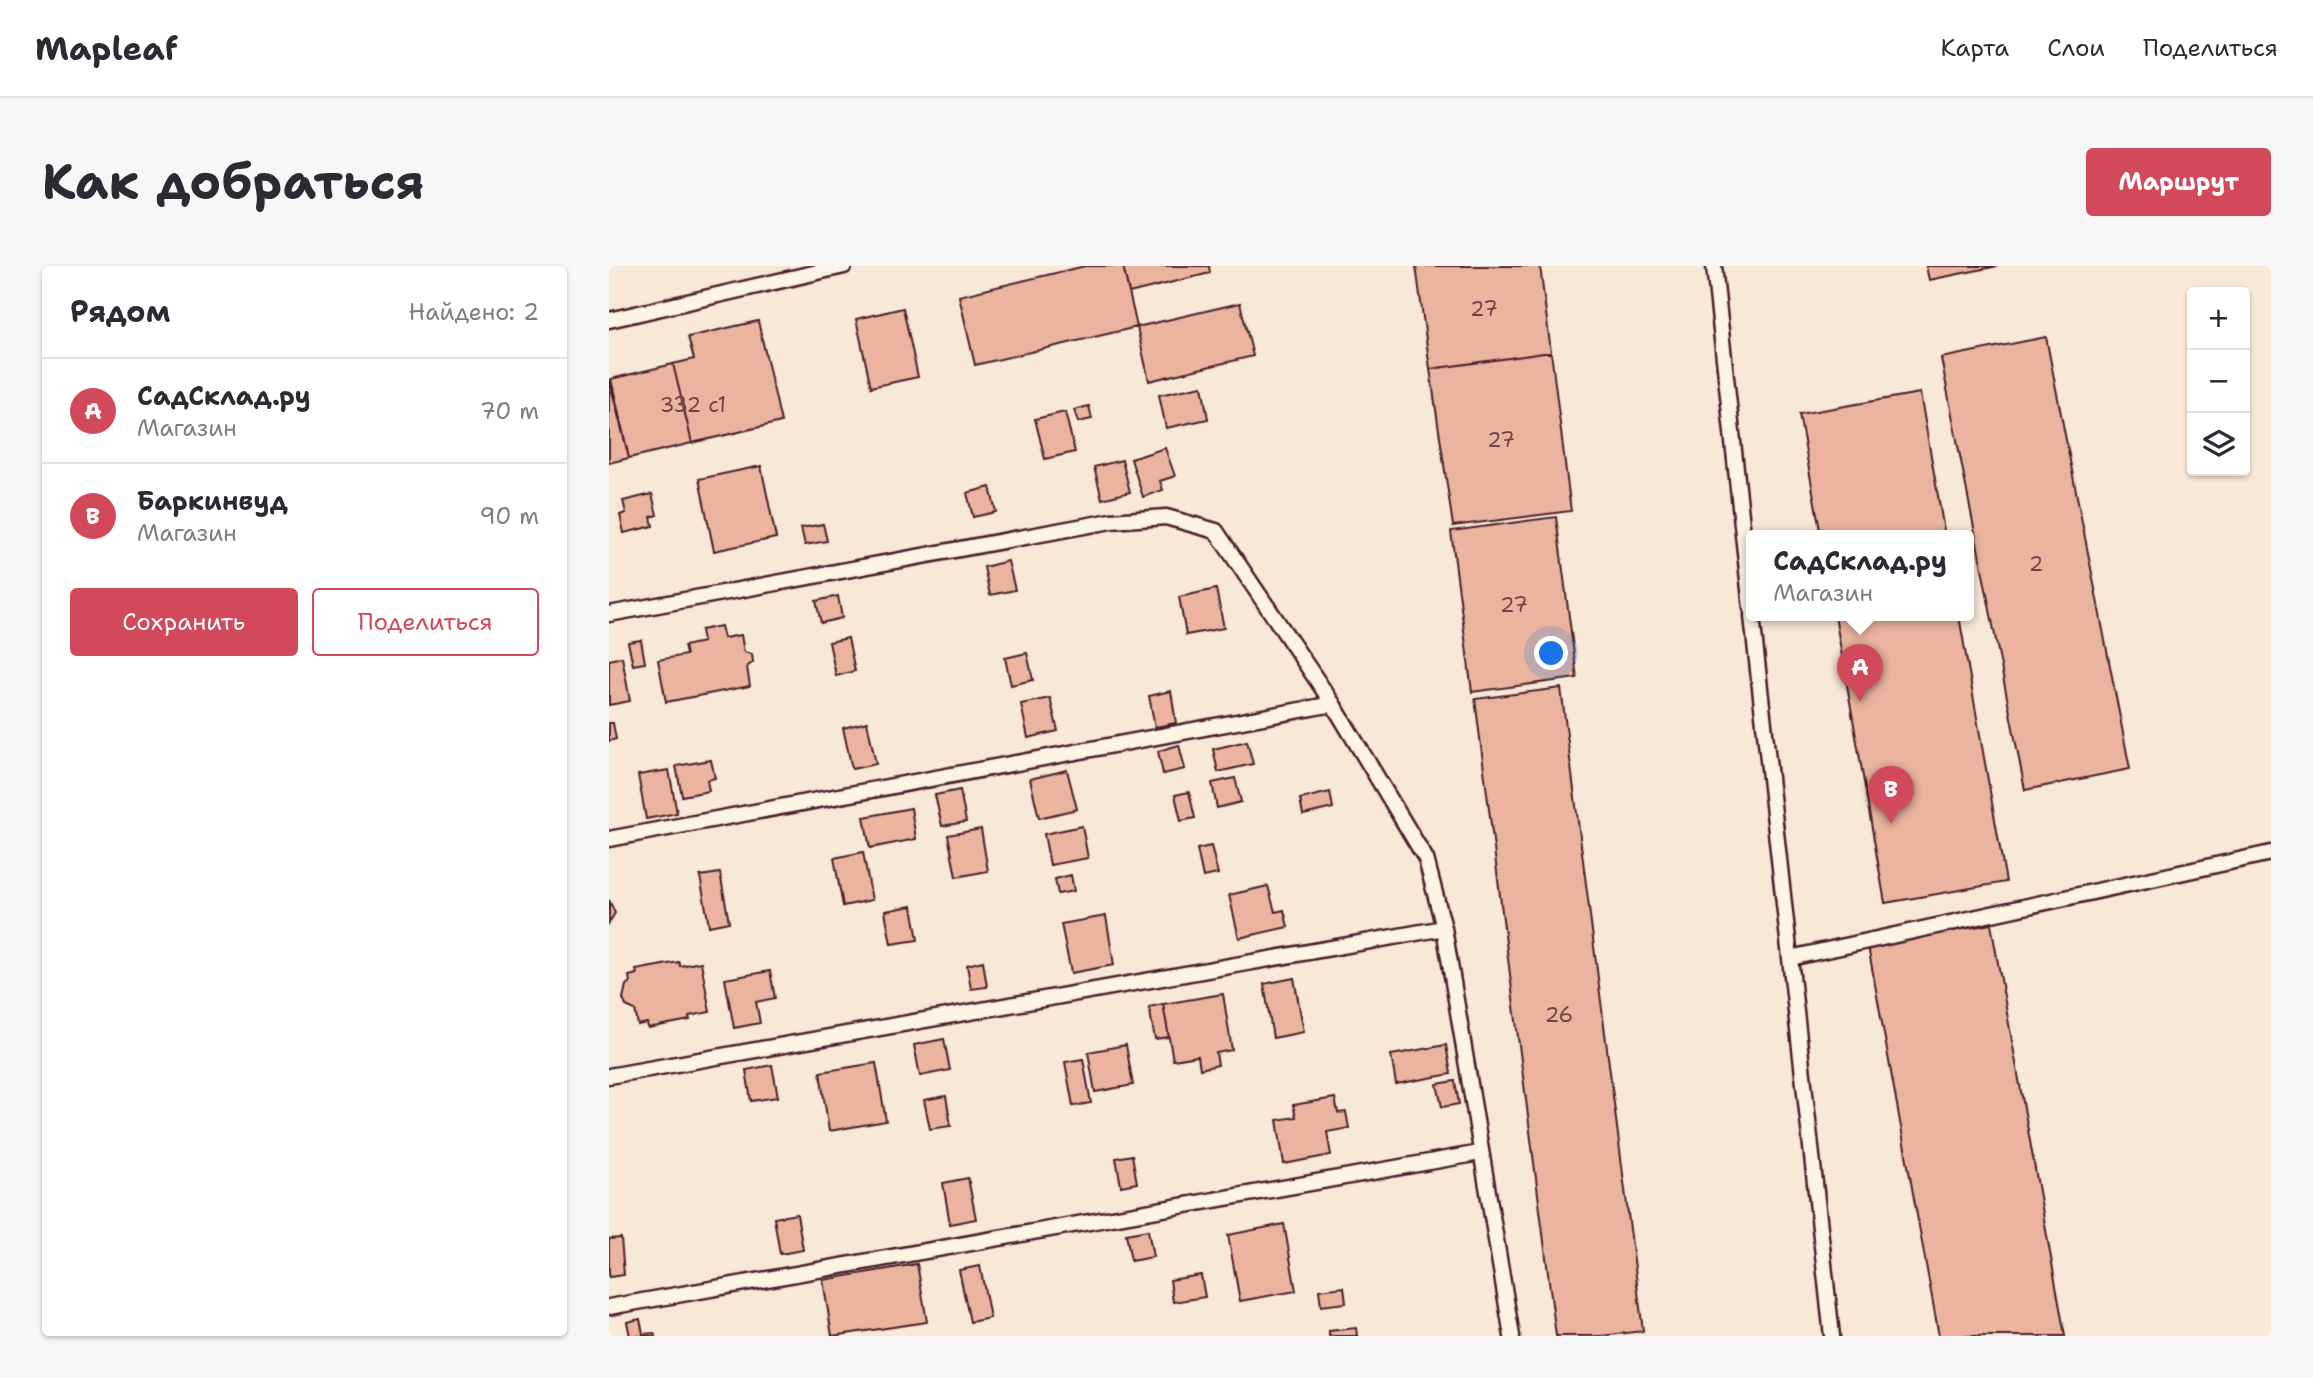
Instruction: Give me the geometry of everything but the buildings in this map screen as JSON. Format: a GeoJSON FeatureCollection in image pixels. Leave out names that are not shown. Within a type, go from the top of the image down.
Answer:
{"type":"FeatureCollection","features":[{"type":"Feature","properties":{"kind":"lane"},"geometry":{"type":"LineString","coordinates":[[609,320],[844,266]]}},
{"type":"Feature","properties":{"kind":"lane"},"geometry":{"type":"LineString","coordinates":[[1714,266],[1746,554]]}},
{"type":"Feature","properties":{"kind":"lane"},"geometry":{"type":"LineString","coordinates":[[609,614],[1111,521],[1166,517],[1216,531],[1333,704],[1426,859],[1444,928],[1512,1336]]}},
{"type":"Feature","properties":{"kind":"lane"},"geometry":{"type":"LineString","coordinates":[[1753,621],[1832,1336]]}},
{"type":"Feature","properties":{"kind":"lane"},"geometry":{"type":"LineString","coordinates":[[609,839],[1333,704]]}},
{"type":"Feature","properties":{"kind":"lane"},"geometry":{"type":"LineString","coordinates":[[1790,958],[2271,853]]}},
{"type":"Feature","properties":{"kind":"lane"},"geometry":{"type":"LineString","coordinates":[[609,1076],[1444,928]]}},
{"type":"Feature","properties":{"kind":"lane"},"geometry":{"type":"LineString","coordinates":[[609,1307],[1480,1153]]}},
{"type":"Feature","properties":{"kind":"place","name":"СадСклад.ру"},"geometry":{"type":"Point","coordinates":[1860,702]}},
{"type":"Feature","properties":{"kind":"place","name":"Баркинвуд"},"geometry":{"type":"Point","coordinates":[1891,824]}}]}
